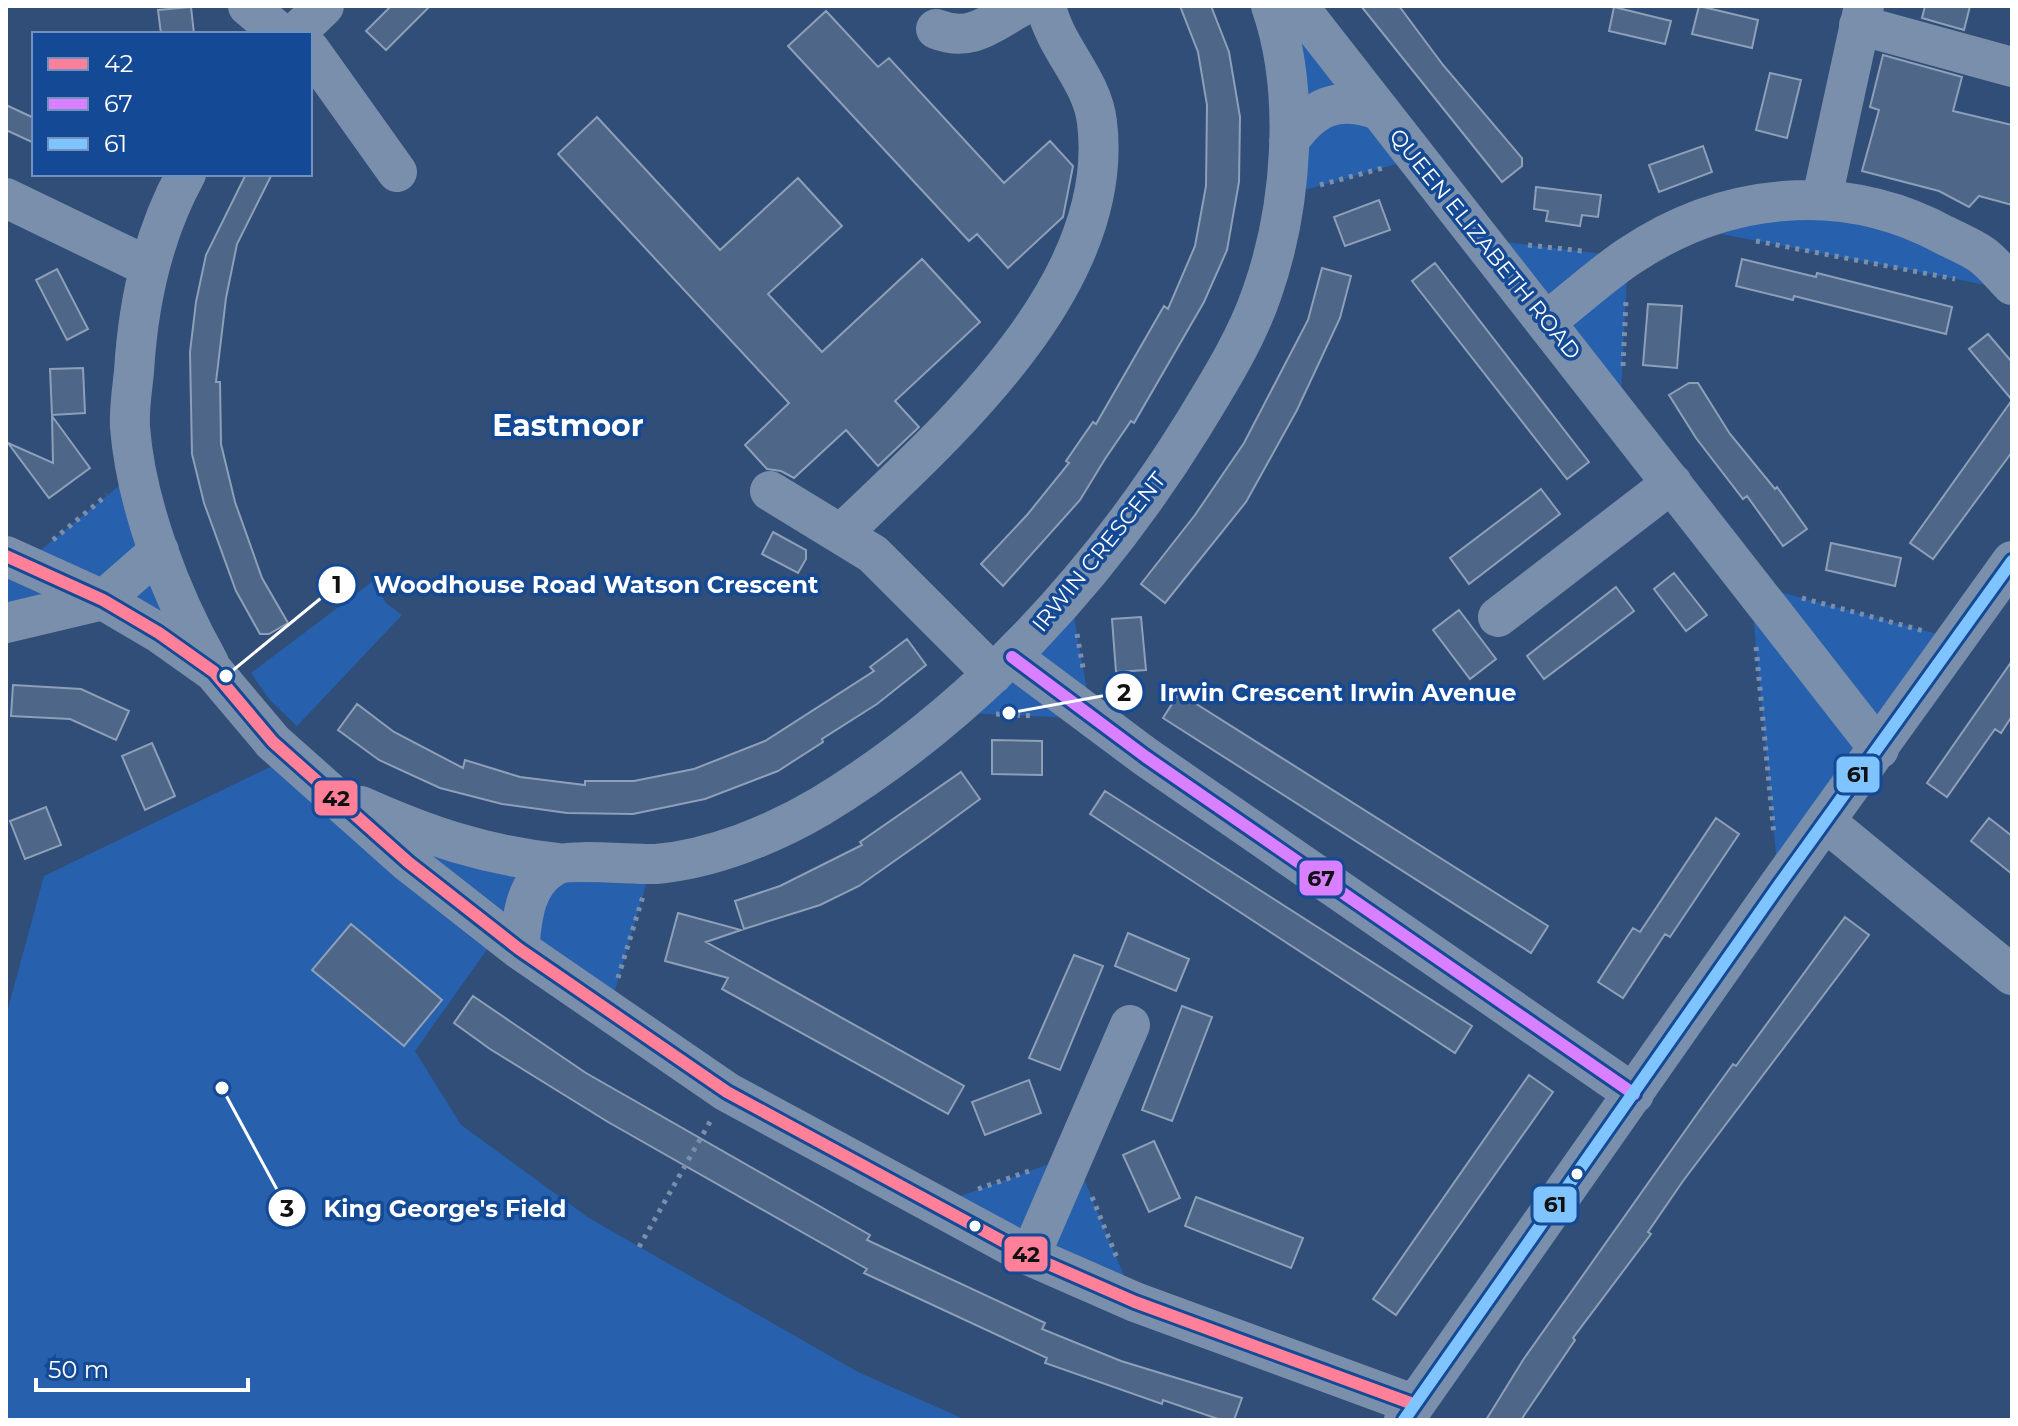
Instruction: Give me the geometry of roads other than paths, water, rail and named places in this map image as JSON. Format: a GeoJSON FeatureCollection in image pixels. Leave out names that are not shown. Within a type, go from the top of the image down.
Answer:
{"type":"FeatureCollection","features":[{"type":"Feature","properties":{"kind":"street"},"geometry":{"type":"LineString","coordinates":[[248,6],[301,32]]}},
{"type":"Feature","properties":{"kind":"street"},"geometry":{"type":"LineString","coordinates":[[936,29],[950,35],[970,35],[1022,6]]}},
{"type":"Feature","properties":{"kind":"street"},"geometry":{"type":"LineString","coordinates":[[841,534],[951,429],[1003,369],[1077,252],[1101,166],[1097,118],[1088,90],[1055,32],[1046,6]]}},
{"type":"Feature","properties":{"kind":"street","name":"IRWIN CRESCENT"},"geometry":{"type":"LineString","coordinates":[[321,788],[429,837],[502,857],[557,863],[652,864],[691,860],[757,837],[817,808],[883,767],[1003,665],[1070,594],[1155,486],[1238,347],[1262,292],[1284,196],[1290,95],[1279,31],[1271,6]]}},
{"type":"Feature","properties":{"kind":"street","name":"QUEEN ELIZABETH ROAD"},"geometry":{"type":"LineString","coordinates":[[1298,6],[1414,159],[1547,321],[1879,749]]}},
{"type":"Feature","properties":{"kind":"street"},"geometry":{"type":"LineString","coordinates":[[1822,198],[1862,16],[2012,67]]}},
{"type":"Feature","properties":{"kind":"street"},"geometry":{"type":"LineString","coordinates":[[312,48],[397,172]]}},
{"type":"Feature","properties":{"kind":"street"},"geometry":{"type":"LineString","coordinates":[[1289,141],[1302,123],[1333,104],[1356,102],[1378,110]]}},
{"type":"Feature","properties":{"kind":"street"},"geometry":{"type":"LineString","coordinates":[[185,176],[167,208],[140,306],[130,425],[137,471],[159,551],[186,622],[214,672],[251,718],[321,788],[408,862],[519,949],[727,1092],[1030,1256],[1135,1302],[1408,1412],[2012,561]]}},
{"type":"Feature","properties":{"kind":"street"},"geometry":{"type":"LineString","coordinates":[[6,198],[149,267]]}},
{"type":"Feature","properties":{"kind":"street"},"geometry":{"type":"LineString","coordinates":[[1547,321],[1628,257],[1728,209],[1770,201],[1822,198],[1871,206],[1922,223],[1981,254],[2012,285]]}},
{"type":"Feature","properties":{"kind":"street"},"geometry":{"type":"LineString","coordinates":[[1498,617],[1672,483]]}},
{"type":"Feature","properties":{"kind":"street"},"geometry":{"type":"LineString","coordinates":[[770,491],[873,554],[1003,665],[1146,757],[1634,1094]]}},
{"type":"Feature","properties":{"kind":"street"},"geometry":{"type":"LineString","coordinates":[[6,623],[103,600],[159,551]]}},
{"type":"Feature","properties":{"kind":"street"},"geometry":{"type":"LineString","coordinates":[[15,560],[103,600],[159,633],[214,672]]}},
{"type":"Feature","properties":{"kind":"street"},"geometry":{"type":"LineString","coordinates":[[1827,823],[2012,975]]}},
{"type":"Feature","properties":{"kind":"street"},"geometry":{"type":"LineString","coordinates":[[519,949],[526,899],[540,877],[557,863]]}},
{"type":"Feature","properties":{"kind":"street"},"geometry":{"type":"LineString","coordinates":[[1030,1256],[1130,1025]]}},
{"type":"Feature","properties":{"kind":"place","name":"Woodhouse Road Watson Crescent"},"geometry":{"type":"Point","coordinates":[226,676]}},
{"type":"Feature","properties":{"kind":"place","name":"Irwin Crescent Irwin Avenue"},"geometry":{"type":"Point","coordinates":[1009,713]}},
{"type":"Feature","properties":{"kind":"place","name":"King George's Field"},"geometry":{"type":"Point","coordinates":[222,1088]}},
{"type":"Feature","properties":{"kind":"district","name":"Eastmoor"},"geometry":{"type":"Point","coordinates":[568,425]}}]}
